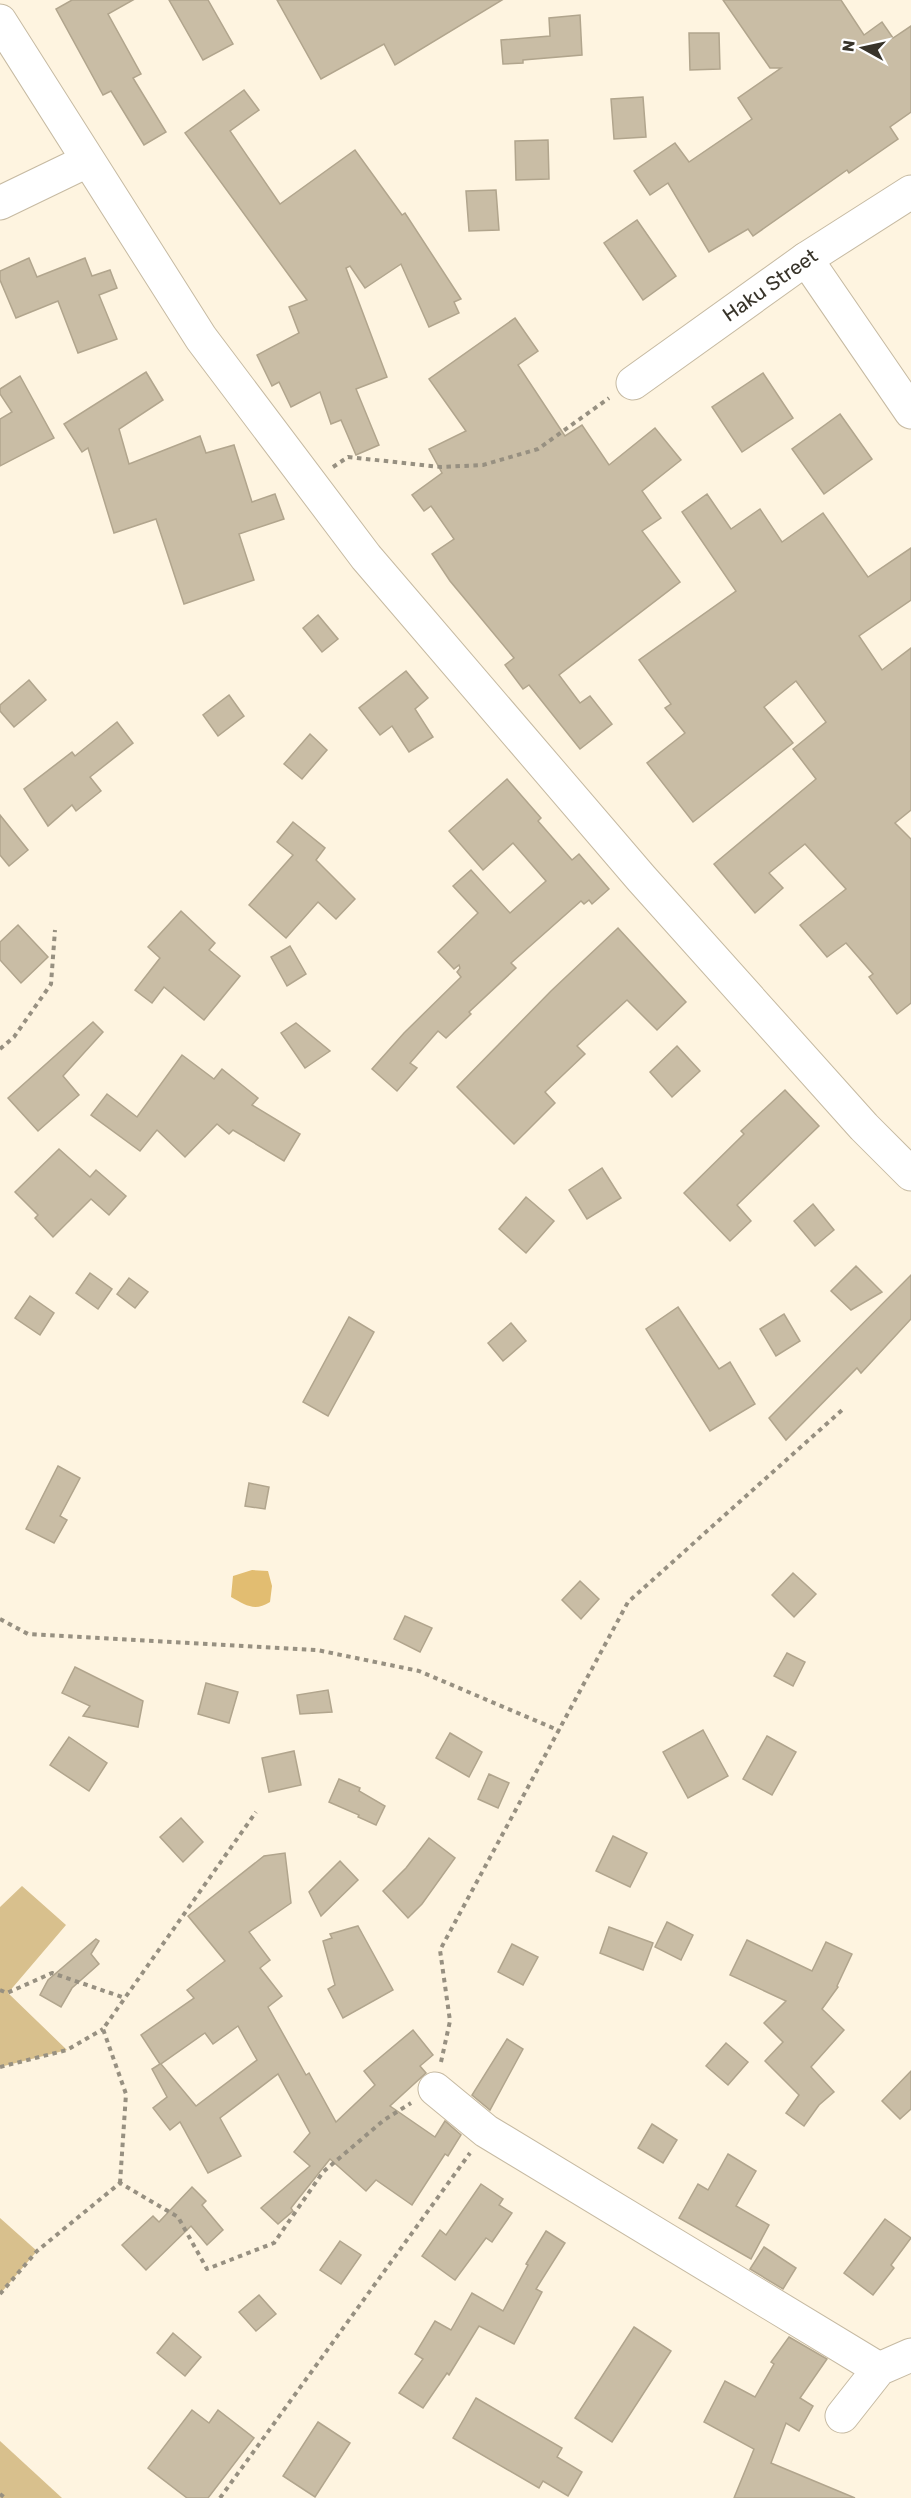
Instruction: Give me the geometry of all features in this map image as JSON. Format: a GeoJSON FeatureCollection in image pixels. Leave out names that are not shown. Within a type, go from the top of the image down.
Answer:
{"type":"FeatureCollection","features":[{"type":"Feature","properties":{"kind":"street"},"geometry":{"type":"LineString","coordinates":[[0,21],[201,338],[366,557],[641,878],[864,1127],[911,1174]]}},
{"type":"Feature","properties":{"kind":"street"},"geometry":{"type":"LineString","coordinates":[[0,204],[87,161]]}},
{"type":"Feature","properties":{"kind":"street","name":"Haku Street"},"geometry":{"type":"LineString","coordinates":[[621,390],[806,259],[911,192]]}},
{"type":"Feature","properties":{"kind":"street"},"geometry":{"type":"LineString","coordinates":[[806,259],[911,412]]}},
{"type":"Feature","properties":{"kind":"street"},"geometry":{"type":"LineString","coordinates":[[435,2089],[486,2131],[879,2369]]}},
{"type":"Feature","properties":{"kind":"street"},"geometry":{"type":"LineString","coordinates":[[842,2416],[879,2369],[911,2355]]}},
{"type":"Feature","properties":{"kind":"path"},"geometry":{"type":"LineString","coordinates":[[310,482],[348,457],[441,467],[483,465],[538,449],[621,390]]}},
{"type":"Feature","properties":{"kind":"path"},"geometry":{"type":"LineString","coordinates":[[0,1049],[14,1037],[51,984],[55,930]]}},
{"type":"Feature","properties":{"kind":"path"},"geometry":{"type":"LineString","coordinates":[[120,2183],[178,2217],[207,2269],[274,2243],[323,2172],[384,2120],[435,2089],[450,2021],[440,1950],[628,1602],[842,1410]]}},
{"type":"Feature","properties":{"kind":"path"},"geometry":{"type":"LineString","coordinates":[[0,1620],[28,1634],[317,1650],[419,1671],[560,1731]]}},
{"type":"Feature","properties":{"kind":"path"},"geometry":{"type":"LineString","coordinates":[[0,2067],[67,2050],[103,2029],[256,1812]]}},
{"type":"Feature","properties":{"kind":"path"},"geometry":{"type":"LineString","coordinates":[[0,1990],[7,1993],[52,1973],[125,1998]]}},
{"type":"Feature","properties":{"kind":"path"},"geometry":{"type":"LineString","coordinates":[[0,2294],[37,2251],[120,2183],[126,2094],[103,2029]]}},
{"type":"Feature","properties":{"kind":"path"},"geometry":{"type":"LineString","coordinates":[[220,2498],[486,2131]]}},
{"type":"Feature","properties":{"kind":"path"},"geometry":{"type":"LineString","coordinates":[[0,2494],[5,2498]]}},
{"type":"Feature","properties":{"kind":"shaded area"},"geometry":{"type":"Polygon","coordinates":[[[252,1570],[268,1571],[272,1586],[270,1602],[259,1607],[241,1603],[231,1597],[233,1576],[252,1570]]]}},
{"type":"Feature","properties":{"kind":"shaded area"},"geometry":{"type":"Polygon","coordinates":[[[22,1886],[66,1925],[8,1993],[67,2050],[0,2067],[0,1907],[22,1886]]]}},
{"type":"Feature","properties":{"kind":"shaded area"},"geometry":{"type":"Polygon","coordinates":[[[0,2218],[37,2251],[0,2294],[0,2218]]]}},
{"type":"Feature","properties":{"kind":"shaded area"},"geometry":{"type":"Polygon","coordinates":[[[0,2441],[62,2498],[0,2498],[0,2441]]]}},
{"type":"Feature","properties":{"kind":"building"},"geometry":{"type":"Polygon","coordinates":[[[72,0],[133,0],[108,14],[141,74],[133,78],[166,132],[144,145],[111,91],[103,95],[56,9],[72,0]]]}},
{"type":"Feature","properties":{"kind":"building"},"geometry":{"type":"Polygon","coordinates":[[[169,0],[208,0],[233,44],[203,60],[169,0]]]}},
{"type":"Feature","properties":{"kind":"building"},"geometry":{"type":"Polygon","coordinates":[[[277,0],[502,0],[395,65],[384,44],[321,79],[277,0]]]}},
{"type":"Feature","properties":{"kind":"building"},"geometry":{"type":"Polygon","coordinates":[[[723,0],[841,0],[864,35],[882,22],[893,38],[911,26],[911,112],[890,127],[898,139],[849,173],[847,170],[753,236],[748,229],[709,252],[668,183],[650,195],[634,171],[675,143],[689,162],[752,119],[738,98],[781,68],[770,68],[723,0]]]}},
{"type":"Feature","properties":{"kind":"building"},"geometry":{"type":"Polygon","coordinates":[[[580,15],[582,55],[503,64],[501,40],[550,36],[549,18],[580,15]]]}},
{"type":"Feature","properties":{"kind":"building"},"geometry":{"type":"Polygon","coordinates":[[[689,33],[719,33],[720,69],[690,70],[689,33]]]}},
{"type":"Feature","properties":{"kind":"building"},"geometry":{"type":"Polygon","coordinates":[[[244,90],[259,110],[230,131],[280,204],[355,150],[402,215],[405,213],[461,299],[454,302],[459,313],[429,327],[401,264],[365,288],[350,266],[346,268],[387,377],[356,389],[379,445],[356,455],[341,420],[331,424],[320,392],[291,407],[279,382],[272,386],[257,355],[299,333],[289,307],[307,300],[185,133],[244,90]]]}},
{"type":"Feature","properties":{"kind":"building"},"geometry":{"type":"Polygon","coordinates":[[[643,97],[646,137],[614,139],[611,99],[643,97]]]}},
{"type":"Feature","properties":{"kind":"building"},"geometry":{"type":"Polygon","coordinates":[[[548,140],[549,179],[516,180],[515,141],[548,140]]]}},
{"type":"Feature","properties":{"kind":"building"},"geometry":{"type":"Polygon","coordinates":[[[496,190],[499,230],[469,231],[466,191],[496,190]]]}},
{"type":"Feature","properties":{"kind":"building"},"geometry":{"type":"Polygon","coordinates":[[[637,220],[676,276],[643,300],[604,243],[637,220]]]}},
{"type":"Feature","properties":{"kind":"building"},"geometry":{"type":"Polygon","coordinates":[[[29,258],[37,277],[85,258],[92,276],[110,270],[117,288],[99,295],[117,339],[78,353],[58,301],[16,318],[0,280],[0,271],[29,258]]]}},
{"type":"Feature","properties":{"kind":"building"},"geometry":{"type":"Polygon","coordinates":[[[515,318],[538,351],[518,365],[565,436],[582,425],[609,465],[655,428],[681,460],[642,491],[661,518],[642,531],[680,582],[559,675],[580,703],[590,696],[612,724],[580,749],[529,685],[523,689],[505,665],[514,658],[450,581],[432,554],[454,539],[431,506],[424,511],[412,495],[442,473],[429,449],[466,431],[429,379],[515,318]]]}},
{"type":"Feature","properties":{"kind":"building"},"geometry":{"type":"Polygon","coordinates":[[[146,372],[163,400],[119,429],[129,464],[200,436],[206,453],[234,445],[252,502],[275,494],[284,519],[239,534],[254,580],[184,604],[156,519],[114,533],[88,448],[82,452],[64,424],[146,372]]]}},
{"type":"Feature","properties":{"kind":"building"},"geometry":{"type":"Polygon","coordinates":[[[763,373],[793,418],[742,452],[712,407],[763,373]]]}},
{"type":"Feature","properties":{"kind":"building"},"geometry":{"type":"Polygon","coordinates":[[[20,376],[54,438],[0,466],[0,419],[12,412],[0,394],[0,389],[20,376]]]}},
{"type":"Feature","properties":{"kind":"building"},"geometry":{"type":"Polygon","coordinates":[[[840,414],[872,459],[824,494],[792,449],[840,414]]]}},
{"type":"Feature","properties":{"kind":"building"},"geometry":{"type":"Polygon","coordinates":[[[707,494],[731,529],[760,509],[782,542],[823,513],[868,577],[911,548],[911,600],[859,636],[882,670],[911,648],[911,810],[895,823],[911,839],[911,1003],[897,1014],[869,977],[873,974],[846,943],[827,957],[800,925],[846,889],[805,844],[769,873],[783,888],[755,913],[714,864],[816,779],[793,749],[826,722],[796,681],[764,707],[793,743],[693,822],[647,763],[685,733],[665,708],[671,704],[639,660],[736,591],[682,512],[707,494]]]}},
{"type":"Feature","properties":{"kind":"building"},"geometry":{"type":"Polygon","coordinates":[[[318,615],[338,639],[322,652],[303,628],[318,615]]]}},
{"type":"Feature","properties":{"kind":"building"},"geometry":{"type":"Polygon","coordinates":[[[406,671],[428,698],[415,709],[433,737],[409,752],[392,726],[380,735],[359,708],[406,671]]]}},
{"type":"Feature","properties":{"kind":"building"},"geometry":{"type":"Polygon","coordinates":[[[29,680],[46,700],[14,727],[0,711],[0,705],[29,680]]]}},
{"type":"Feature","properties":{"kind":"building"},"geometry":{"type":"Polygon","coordinates":[[[229,695],[244,716],[218,736],[203,715],[229,695]]]}},
{"type":"Feature","properties":{"kind":"building"},"geometry":{"type":"Polygon","coordinates":[[[117,722],[133,743],[90,777],[101,791],[76,811],[72,805],[48,826],[24,789],[72,752],[75,756],[117,722]]]}},
{"type":"Feature","properties":{"kind":"building"},"geometry":{"type":"Polygon","coordinates":[[[310,734],[327,750],[302,779],[284,764],[310,734]]]}},
{"type":"Feature","properties":{"kind":"building"},"geometry":{"type":"Polygon","coordinates":[[[507,779],[541,818],[538,821],[572,860],[579,854],[609,889],[592,904],[589,900],[584,904],[581,901],[511,963],[516,968],[469,1012],[471,1014],[446,1038],[438,1031],[410,1063],[417,1068],[397,1091],[372,1069],[404,1033],[461,977],[457,972],[459,965],[454,969],[438,952],[478,913],[453,886],[471,870],[510,913],[546,881],[513,843],[483,870],[449,831],[507,779]]]}},
{"type":"Feature","properties":{"kind":"building"},"geometry":{"type":"Polygon","coordinates":[[[0,815],[28,850],[9,866],[0,855],[0,815]]]}},
{"type":"Feature","properties":{"kind":"building"},"geometry":{"type":"Polygon","coordinates":[[[293,822],[325,848],[316,860],[355,899],[336,919],[318,902],[286,938],[249,905],[293,855],[277,842],[293,822]]]}},
{"type":"Feature","properties":{"kind":"building"},"geometry":{"type":"Polygon","coordinates":[[[181,911],[215,943],[209,950],[240,976],[204,1020],[164,987],[152,1003],[135,990],[160,958],[148,947],[181,911]]]}},
{"type":"Feature","properties":{"kind":"building"},"geometry":{"type":"Polygon","coordinates":[[[18,925],[48,957],[21,983],[0,960],[0,942],[18,925]]]}},
{"type":"Feature","properties":{"kind":"building"},"geometry":{"type":"Polygon","coordinates":[[[618,928],[686,1002],[657,1030],[627,1000],[577,1046],[585,1054],[545,1092],[555,1103],[514,1144],[457,1087],[551,991],[618,928]]]}},
{"type":"Feature","properties":{"kind":"building"},"geometry":{"type":"Polygon","coordinates":[[[290,946],[306,974],[287,986],[271,957],[290,946]]]}},
{"type":"Feature","properties":{"kind":"building"},"geometry":{"type":"Polygon","coordinates":[[[93,1022],[103,1032],[63,1076],[79,1095],[38,1131],[8,1098],[93,1022]]]}},
{"type":"Feature","properties":{"kind":"building"},"geometry":{"type":"Polygon","coordinates":[[[296,1023],[330,1051],[305,1068],[281,1033],[296,1023]]]}},
{"type":"Feature","properties":{"kind":"building"},"geometry":{"type":"Polygon","coordinates":[[[677,1046],[700,1071],[672,1097],[650,1072],[677,1046]]]}},
{"type":"Feature","properties":{"kind":"building"},"geometry":{"type":"Polygon","coordinates":[[[182,1055],[214,1079],[222,1069],[258,1098],[252,1105],[300,1134],[284,1161],[233,1130],[229,1134],[217,1124],[185,1157],[157,1130],[140,1151],[91,1115],[107,1094],[137,1117],[182,1055]]]}},
{"type":"Feature","properties":{"kind":"building"},"geometry":{"type":"Polygon","coordinates":[[[785,1090],[819,1126],[737,1205],[751,1221],[730,1241],[684,1193],[744,1134],[741,1131],[785,1090]]]}},
{"type":"Feature","properties":{"kind":"building"},"geometry":{"type":"Polygon","coordinates":[[[59,1149],[90,1177],[96,1170],[126,1196],[109,1215],[91,1199],[53,1237],[35,1218],[38,1215],[15,1192],[59,1149]]]}},
{"type":"Feature","properties":{"kind":"building"},"geometry":{"type":"Polygon","coordinates":[[[602,1168],[621,1198],[587,1219],[569,1190],[602,1168]]]}},
{"type":"Feature","properties":{"kind":"building"},"geometry":{"type":"Polygon","coordinates":[[[526,1197],[554,1221],[526,1253],[499,1229],[526,1197]]]}},
{"type":"Feature","properties":{"kind":"building"},"geometry":{"type":"Polygon","coordinates":[[[813,1204],[834,1230],[815,1246],[794,1221],[813,1204]]]}},
{"type":"Feature","properties":{"kind":"building"},"geometry":{"type":"Polygon","coordinates":[[[856,1266],[882,1292],[851,1310],[831,1291],[856,1266]]]}},
{"type":"Feature","properties":{"kind":"building"},"geometry":{"type":"Polygon","coordinates":[[[90,1273],[112,1289],[98,1309],[76,1293],[90,1273]]]}},
{"type":"Feature","properties":{"kind":"building"},"geometry":{"type":"Polygon","coordinates":[[[911,1275],[911,1319],[861,1373],[857,1368],[786,1440],[769,1418],[911,1275]]]}},
{"type":"Feature","properties":{"kind":"building"},"geometry":{"type":"Polygon","coordinates":[[[129,1278],[148,1292],[135,1308],[117,1294],[129,1278]]]}},
{"type":"Feature","properties":{"kind":"building"},"geometry":{"type":"Polygon","coordinates":[[[30,1296],[54,1313],[40,1335],[15,1318],[30,1296]]]}},
{"type":"Feature","properties":{"kind":"building"},"geometry":{"type":"Polygon","coordinates":[[[678,1307],[719,1369],[730,1362],[755,1404],[710,1431],[646,1329],[678,1307]]]}},
{"type":"Feature","properties":{"kind":"building"},"geometry":{"type":"Polygon","coordinates":[[[784,1314],[800,1341],[776,1356],[760,1329],[784,1314]]]}},
{"type":"Feature","properties":{"kind":"building"},"geometry":{"type":"Polygon","coordinates":[[[349,1317],[374,1332],[328,1416],[303,1402],[349,1317]]]}},
{"type":"Feature","properties":{"kind":"building"},"geometry":{"type":"Polygon","coordinates":[[[511,1323],[526,1341],[503,1361],[488,1343],[511,1323]]]}},
{"type":"Feature","properties":{"kind":"building"},"geometry":{"type":"Polygon","coordinates":[[[58,1466],[80,1478],[60,1516],[67,1520],[54,1543],[26,1529],[58,1466]]]}},
{"type":"Feature","properties":{"kind":"building"},"geometry":{"type":"Polygon","coordinates":[[[249,1483],[269,1487],[265,1509],[245,1506],[249,1483]]]}},
{"type":"Feature","properties":{"kind":"building"},"geometry":{"type":"Polygon","coordinates":[[[793,1573],[816,1594],[794,1617],[772,1595],[793,1573]]]}},
{"type":"Feature","properties":{"kind":"building"},"geometry":{"type":"Polygon","coordinates":[[[580,1581],[599,1599],[581,1619],[562,1600],[580,1581]]]}},
{"type":"Feature","properties":{"kind":"building"},"geometry":{"type":"Polygon","coordinates":[[[405,1616],[432,1628],[420,1652],[394,1639],[405,1616]]]}},
{"type":"Feature","properties":{"kind":"building"},"geometry":{"type":"Polygon","coordinates":[[[787,1653],[805,1662],[793,1686],[774,1676],[787,1653]]]}},
{"type":"Feature","properties":{"kind":"building"},"geometry":{"type":"Polygon","coordinates":[[[75,1667],[143,1701],[138,1727],[83,1716],[90,1706],[62,1693],[75,1667]]]}},
{"type":"Feature","properties":{"kind":"building"},"geometry":{"type":"Polygon","coordinates":[[[206,1683],[238,1692],[229,1723],[198,1714],[206,1683]]]}},
{"type":"Feature","properties":{"kind":"building"},"geometry":{"type":"Polygon","coordinates":[[[328,1690],[332,1712],[300,1714],[297,1695],[328,1690]]]}},
{"type":"Feature","properties":{"kind":"building"},"geometry":{"type":"Polygon","coordinates":[[[703,1730],[728,1776],[688,1798],[663,1752],[703,1730]]]}},
{"type":"Feature","properties":{"kind":"building"},"geometry":{"type":"Polygon","coordinates":[[[450,1733],[482,1752],[469,1777],[436,1758],[450,1733]]]}},
{"type":"Feature","properties":{"kind":"building"},"geometry":{"type":"Polygon","coordinates":[[[767,1736],[796,1752],[772,1795],[743,1779],[767,1736]]]}},
{"type":"Feature","properties":{"kind":"building"},"geometry":{"type":"Polygon","coordinates":[[[69,1737],[107,1763],[89,1791],[50,1765],[69,1737]]]}},
{"type":"Feature","properties":{"kind":"building"},"geometry":{"type":"Polygon","coordinates":[[[294,1751],[301,1785],[269,1792],[262,1758],[294,1751]]]}},
{"type":"Feature","properties":{"kind":"building"},"geometry":{"type":"Polygon","coordinates":[[[489,1774],[509,1783],[498,1808],[478,1799],[489,1774]]]}},
{"type":"Feature","properties":{"kind":"building"},"geometry":{"type":"Polygon","coordinates":[[[339,1779],[360,1788],[359,1791],[385,1806],[376,1825],[329,1802],[339,1779]]]}},
{"type":"Feature","properties":{"kind":"building"},"geometry":{"type":"Polygon","coordinates":[[[181,1818],[203,1842],[183,1862],[160,1837],[181,1818]]]}},
{"type":"Feature","properties":{"kind":"building"},"geometry":{"type":"Polygon","coordinates":[[[613,1836],[647,1853],[630,1887],[596,1871],[613,1836]]]}},
{"type":"Feature","properties":{"kind":"building"},"geometry":{"type":"Polygon","coordinates":[[[429,1838],[455,1858],[422,1904],[408,1918],[383,1891],[406,1868],[429,1838]]]}},
{"type":"Feature","properties":{"kind":"building"},"geometry":{"type":"Polygon","coordinates":[[[285,1853],[291,1903],[249,1932],[270,1960],[260,1968],[282,1996],[268,2007],[306,2075],[309,2073],[336,2122],[375,2085],[364,2071],[413,2030],[433,2055],[420,2066],[426,2073],[390,2106],[435,2137],[445,2121],[461,2135],[448,2156],[445,2154],[412,2205],[376,2180],[366,2191],[330,2159],[291,2208],[293,2211],[278,2224],[261,2208],[310,2166],[294,2152],[310,2133],[278,2074],[220,2118],[241,2156],[208,2173],[180,2122],[170,2130],[153,2108],[167,2097],[152,2069],[160,2064],[141,2035],[194,1998],[187,1990],[225,1961],[188,1916],[264,1856],[285,1853]],[[238,2026],[213,2044],[205,2033],[161,2064],[196,2106],[257,2060],[238,2026]]]}},
{"type":"Feature","properties":{"kind":"building"},"geometry":{"type":"Polygon","coordinates":[[[340,1861],[358,1880],[321,1916],[309,1892],[340,1861]]]}},
{"type":"Feature","properties":{"kind":"building"},"geometry":{"type":"Polygon","coordinates":[[[667,1922],[693,1935],[681,1960],[655,1947],[667,1922]]]}},
{"type":"Feature","properties":{"kind":"building"},"geometry":{"type":"Polygon","coordinates":[[[358,1926],[393,1990],[343,2018],[328,1989],[335,1985],[323,1941],[332,1938],[330,1934],[358,1926]]]}},
{"type":"Feature","properties":{"kind":"building"},"geometry":{"type":"Polygon","coordinates":[[[609,1927],[653,1943],[643,1970],[600,1953],[609,1927]]]}},
{"type":"Feature","properties":{"kind":"building"},"geometry":{"type":"Polygon","coordinates":[[[96,1939],[99,1941],[91,1954],[99,1964],[72,1988],[61,2007],[40,1995],[48,1980],[96,1939]]]}},
{"type":"Feature","properties":{"kind":"building"},"geometry":{"type":"Polygon","coordinates":[[[747,1940],[812,1971],[826,1942],[852,1954],[838,1987],[822,2009],[844,2030],[811,2067],[834,2092],[819,2105],[804,2126],[786,2113],[799,2095],[765,2061],[783,2042],[764,2023],[786,2001],[730,1975],[747,1940]]]}},
{"type":"Feature","properties":{"kind":"building"},"geometry":{"type":"Polygon","coordinates":[[[512,1944],[538,1957],[523,1985],[498,1972],[512,1944]]]}},
{"type":"Feature","properties":{"kind":"building"},"geometry":{"type":"Polygon","coordinates":[[[507,2039],[523,2049],[490,2110],[472,2095],[507,2039]]]}},
{"type":"Feature","properties":{"kind":"building"},"geometry":{"type":"Polygon","coordinates":[[[726,2043],[748,2062],[728,2085],[706,2066],[726,2043]]]}},
{"type":"Feature","properties":{"kind":"building"},"geometry":{"type":"Polygon","coordinates":[[[911,2071],[911,2109],[900,2119],[882,2101],[911,2071]]]}},
{"type":"Feature","properties":{"kind":"building"},"geometry":{"type":"Polygon","coordinates":[[[652,2124],[677,2140],[663,2163],[638,2148],[652,2124]]]}},
{"type":"Feature","properties":{"kind":"building"},"geometry":{"type":"Polygon","coordinates":[[[728,2154],[756,2171],[736,2206],[769,2225],[751,2259],[679,2218],[698,2184],[708,2190],[728,2154]]]}},
{"type":"Feature","properties":{"kind":"building"},"geometry":{"type":"Polygon","coordinates":[[[481,2184],[503,2199],[499,2205],[512,2213],[492,2242],[486,2238],[455,2280],[422,2256],[440,2230],[446,2235],[481,2184]]]}},
{"type":"Feature","properties":{"kind":"building"},"geometry":{"type":"Polygon","coordinates":[[[192,2187],[206,2201],[202,2205],[223,2230],[207,2245],[191,2226],[146,2270],[122,2245],[153,2216],[159,2222],[192,2187]]]}},
{"type":"Feature","properties":{"kind":"building"},"geometry":{"type":"Polygon","coordinates":[[[885,2219],[911,2238],[891,2265],[894,2268],[873,2295],[844,2273],[885,2219]]]}},
{"type":"Feature","properties":{"kind":"building"},"geometry":{"type":"Polygon","coordinates":[[[546,2231],[565,2243],[536,2289],[542,2292],[514,2344],[479,2326],[449,2375],[447,2373],[423,2408],[399,2393],[423,2359],[415,2354],[435,2321],[451,2330],[472,2293],[503,2311],[528,2265],[526,2264],[546,2231]]]}},
{"type":"Feature","properties":{"kind":"building"},"geometry":{"type":"Polygon","coordinates":[[[340,2241],[361,2255],[341,2284],[320,2270],[340,2241]]]}},
{"type":"Feature","properties":{"kind":"building"},"geometry":{"type":"Polygon","coordinates":[[[764,2247],[796,2268],[783,2289],[750,2269],[764,2247]]]}},
{"type":"Feature","properties":{"kind":"building"},"geometry":{"type":"Polygon","coordinates":[[[259,2295],[276,2314],[256,2331],[239,2312],[259,2295]]]}},
{"type":"Feature","properties":{"kind":"building"},"geometry":{"type":"Polygon","coordinates":[[[634,2327],[671,2351],[612,2442],[575,2418],[634,2327]]]}},
{"type":"Feature","properties":{"kind":"building"},"geometry":{"type":"Polygon","coordinates":[[[173,2333],[201,2357],[185,2376],[157,2353],[173,2333]]]}},
{"type":"Feature","properties":{"kind":"building"},"geometry":{"type":"Polygon","coordinates":[[[789,2337],[827,2359],[800,2398],[813,2406],[799,2431],[786,2423],[771,2463],[855,2498],[734,2498],[754,2449],[704,2422],[725,2381],[755,2397],[774,2364],[771,2362],[789,2337]]]}},
{"type":"Feature","properties":{"kind":"building"},"geometry":{"type":"Polygon","coordinates":[[[476,2398],[562,2448],[557,2457],[582,2472],[568,2496],[543,2481],[539,2488],[453,2438],[476,2398]]]}},
{"type":"Feature","properties":{"kind":"building"},"geometry":{"type":"Polygon","coordinates":[[[192,2410],[209,2423],[218,2410],[254,2438],[208,2498],[187,2498],[148,2468],[192,2410]]]}},
{"type":"Feature","properties":{"kind":"building"},"geometry":{"type":"Polygon","coordinates":[[[318,2422],[350,2443],[315,2497],[283,2476],[318,2422]]]}}]}
